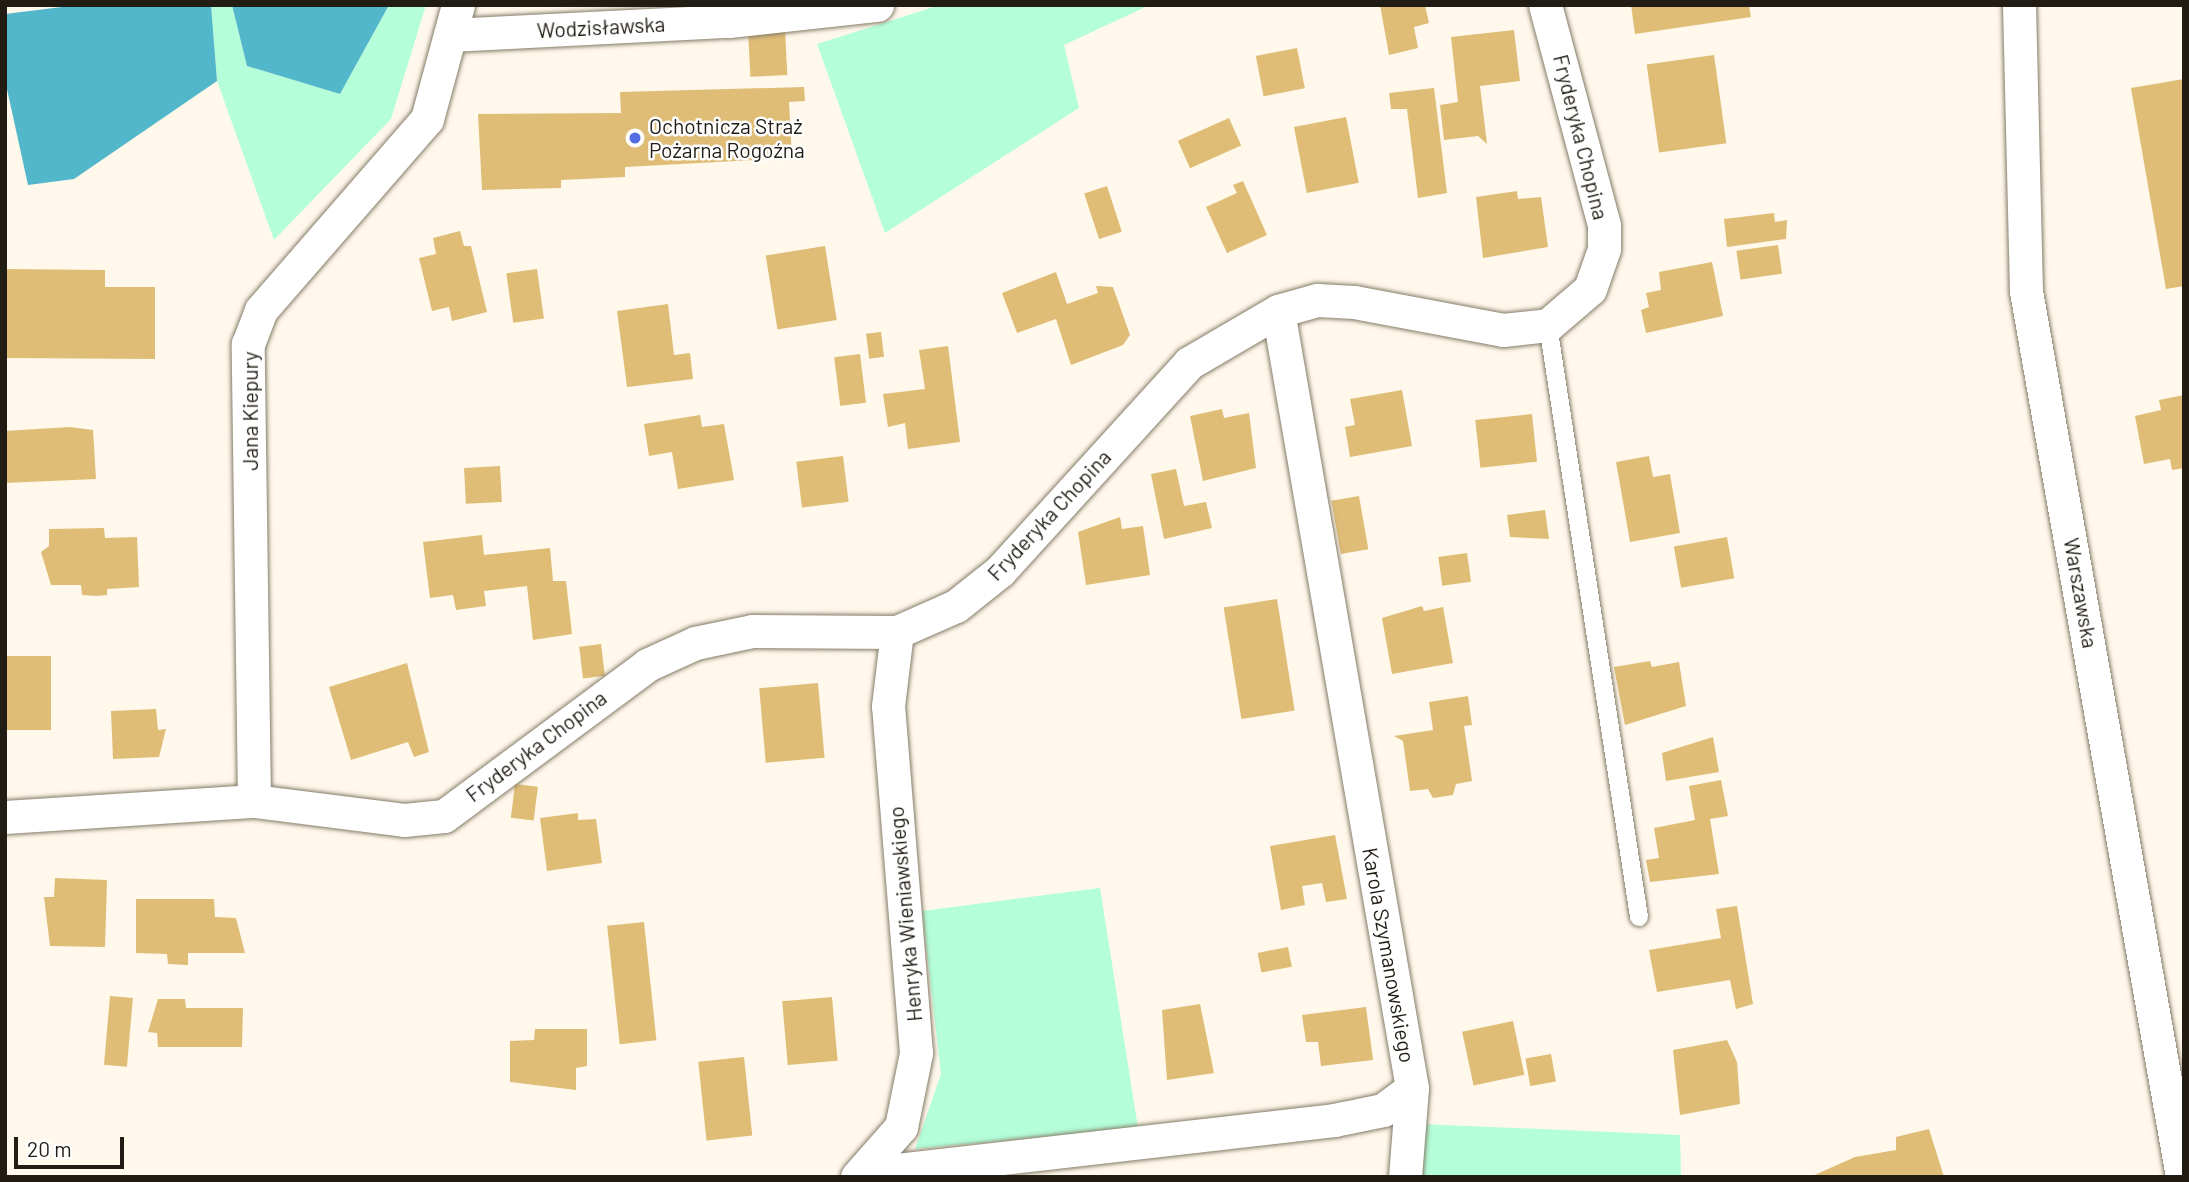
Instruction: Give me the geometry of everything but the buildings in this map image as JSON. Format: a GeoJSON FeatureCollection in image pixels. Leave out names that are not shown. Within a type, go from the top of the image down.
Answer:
{"type":"FeatureCollection","features":[{"type":"Feature","properties":{"kind":"street","name":"Wodzisławska"},"geometry":{"type":"LineString","coordinates":[[454,20],[729,21],[877,5]]}},
{"type":"Feature","properties":{"kind":"street","name":"Fryderyka Chopina"},"geometry":{"type":"LineString","coordinates":[[5,817],[254,801],[404,820],[444,816],[647,665],[695,643],[752,631],[897,632],[956,606],[1000,571],[1189,363],[1278,311],[1317,300],[1354,302],[1503,330],[1548,325],[1590,289],[1604,249],[1604,225],[1545,5]]}},
{"type":"Feature","properties":{"kind":"street","name":"Warszawska"},"geometry":{"type":"LineString","coordinates":[[2019,5],[2026,291],[2182,1177]]}},
{"type":"Feature","properties":{"kind":"street","name":"Jana Kiepury"},"geometry":{"type":"LineString","coordinates":[[254,801],[248,344],[261,310],[427,119],[454,20]]}},
{"type":"Feature","properties":{"kind":"street","name":"Karola Szymanowskiego"},"geometry":{"type":"LineString","coordinates":[[860,1175],[1334,1120],[1382,1110],[1412,1088],[1278,311]]}},
{"type":"Feature","properties":{"kind":"street","name":"Henryka Wieniawskiego"},"geometry":{"type":"LineString","coordinates":[[860,1175],[901,1127],[916,1053],[888,706],[897,632]]}},
{"type":"Feature","properties":{"kind":"street"},"geometry":{"type":"LineString","coordinates":[[1405,1177],[1412,1088]]}},
{"type":"Feature","properties":{"kind":"lane"},"geometry":{"type":"LineString","coordinates":[[1548,325],[1639,917]]}},
{"type":"Feature","properties":{"kind":"green space"},"geometry":{"type":"Polygon","coordinates":[[[211,5],[232,5],[247,66],[340,94],[389,5],[426,5],[391,119],[274,240],[217,81],[211,5]]]}},
{"type":"Feature","properties":{"kind":"green space"},"geometry":{"type":"Polygon","coordinates":[[[940,5],[1150,5],[1064,45],[1079,108],[885,233],[817,44],[940,5]]]}},
{"type":"Feature","properties":{"kind":"green space"},"geometry":{"type":"Polygon","coordinates":[[[1100,888],[1138,1128],[915,1149],[941,1074],[922,911],[1100,888]]]}},
{"type":"Feature","properties":{"kind":"green space"},"geometry":{"type":"Polygon","coordinates":[[[1421,1124],[1680,1135],[1681,1177],[1418,1177],[1421,1124]]]}},
{"type":"Feature","properties":{"kind":"water"},"geometry":{"type":"Polygon","coordinates":[[[78,5],[211,5],[217,81],[74,179],[28,185],[5,80],[5,14],[78,5]]]}},
{"type":"Feature","properties":{"kind":"water"},"geometry":{"type":"Polygon","coordinates":[[[232,5],[389,5],[340,94],[247,66],[232,5]]]}},
{"type":"Feature","properties":{"kind":"place","name":"Ochotnicza Straż Pożarna Rogoźna"},"geometry":{"type":"Point","coordinates":[635,138]}}]}
